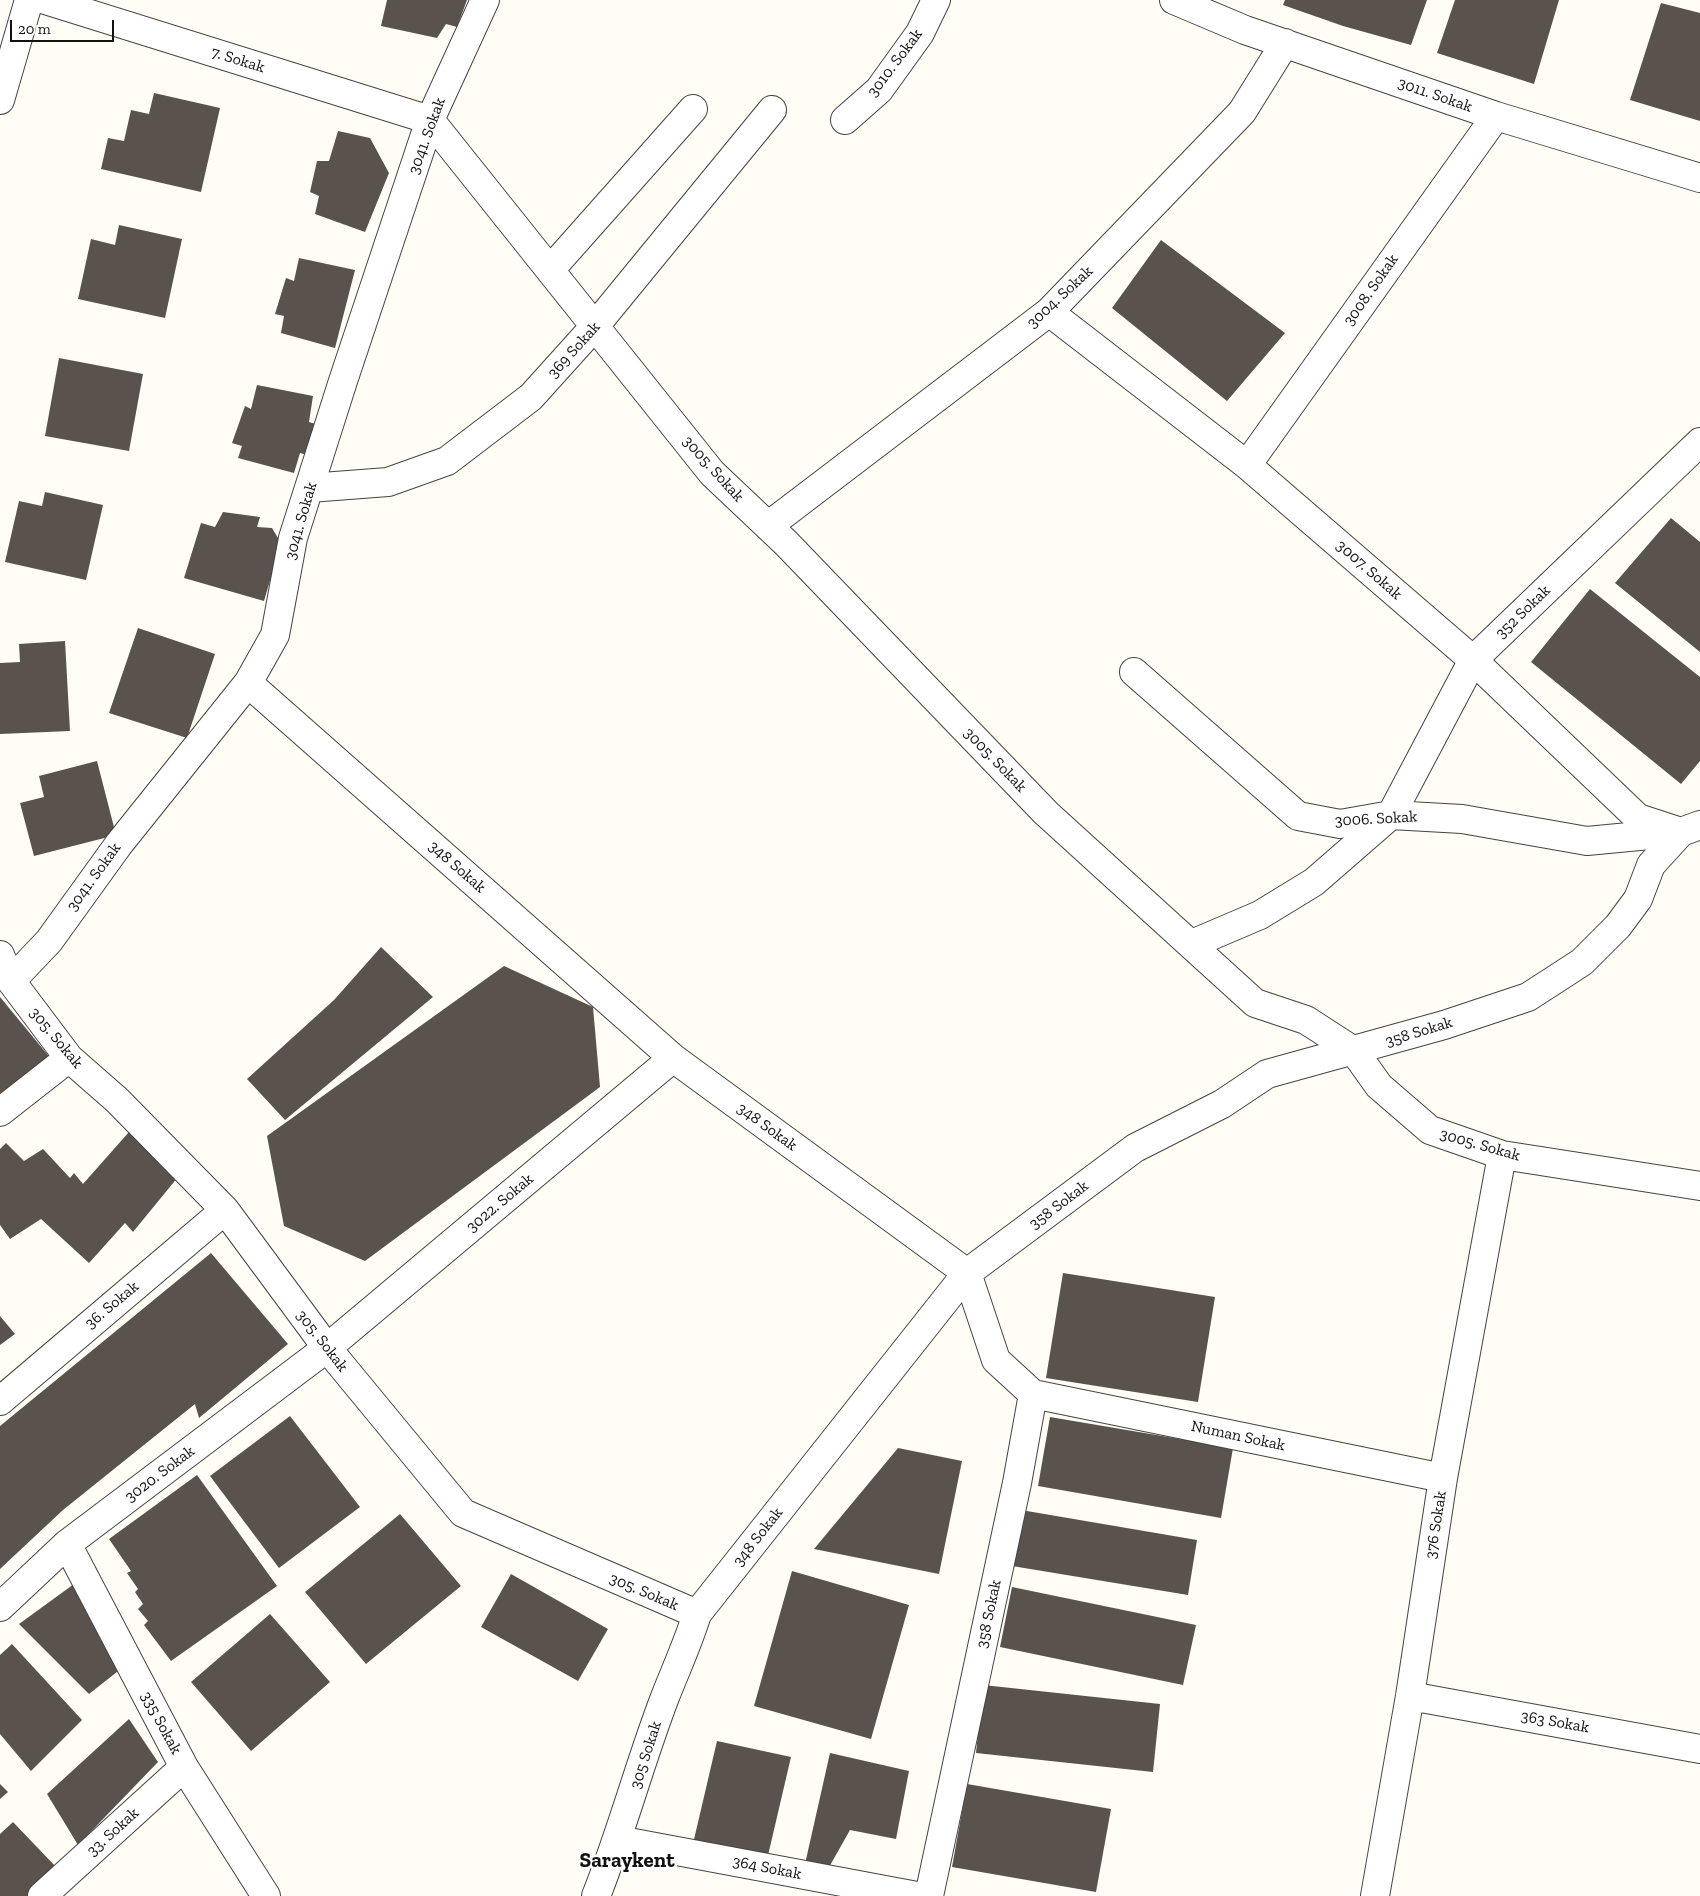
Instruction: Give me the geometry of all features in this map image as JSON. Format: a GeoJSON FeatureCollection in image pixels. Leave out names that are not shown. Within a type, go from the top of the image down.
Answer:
{"type":"FeatureCollection","features":[{"type":"Feature","properties":{"kind":"street"},"geometry":{"type":"LineString","coordinates":[[0,100],[30,0]]}},
{"type":"Feature","properties":{"kind":"street","name":"7. Sokak"},"geometry":{"type":"LineString","coordinates":[[46,0],[430,120]]}},
{"type":"Feature","properties":{"kind":"street","name":"3041. Sokak"},"geometry":{"type":"LineString","coordinates":[[11,981],[49,941],[118,844],[248,683],[275,635],[293,538],[430,120],[485,0]]}},
{"type":"Feature","properties":{"kind":"street","name":"3010. Sokak"},"geometry":{"type":"LineString","coordinates":[[845,120],[879,90],[920,33],[936,0]]}},
{"type":"Feature","properties":{"kind":"street","name":"3011. Sokak"},"geometry":{"type":"LineString","coordinates":[[1192,3],[1285,43],[1496,116],[1700,178]]}},
{"type":"Feature","properties":{"kind":"street","name":"3004. Sokak"},"geometry":{"type":"LineString","coordinates":[[768,526],[1049,312],[1242,112],[1285,43]]}},
{"type":"Feature","properties":{"kind":"street"},"geometry":{"type":"LineString","coordinates":[[550,270],[692,109]]}},
{"type":"Feature","properties":{"kind":"street","name":"369 Sokak"},"geometry":{"type":"LineString","coordinates":[[309,488],[388,482],[447,460],[531,397],[596,326],[772,110]]}},
{"type":"Feature","properties":{"kind":"street","name":"3008. Sokak"},"geometry":{"type":"LineString","coordinates":[[1247,464],[1496,116]]}},
{"type":"Feature","properties":{"kind":"street","name":"3005. Sokak"},"geometry":{"type":"LineString","coordinates":[[430,120],[712,473],[768,526],[1046,813],[1255,1003],[1306,1020],[1354,1051],[1380,1086],[1430,1130],[1502,1155],[1700,1186]]}},
{"type":"Feature","properties":{"kind":"street","name":"3007. Sokak"},"geometry":{"type":"LineString","coordinates":[[1049,312],[1247,464],[1473,660],[1638,818],[1694,830]]}},
{"type":"Feature","properties":{"kind":"street","name":"352 Sokak"},"geometry":{"type":"LineString","coordinates":[[1391,815],[1473,660],[1700,442]]}},
{"type":"Feature","properties":{"kind":"street","name":"3006. Sokak"},"geometry":{"type":"LineString","coordinates":[[1134,672],[1298,816],[1340,824],[1391,815],[1462,819],[1587,841],[1694,830]]}},
{"type":"Feature","properties":{"kind":"street","name":"348 Sokak"},"geometry":{"type":"LineString","coordinates":[[248,683],[673,1058],[967,1272],[697,1614]]}},
{"type":"Feature","properties":{"kind":"street"},"geometry":{"type":"LineString","coordinates":[[1192,944],[1260,916],[1314,882],[1391,815]]}},
{"type":"Feature","properties":{"kind":"street","name":"358 Sokak"},"geometry":{"type":"LineString","coordinates":[[967,1272],[1135,1148],[1222,1104],[1267,1074],[1354,1051],[1528,997],[1582,962],[1618,926],[1638,899],[1652,865],[1694,830]]}},
{"type":"Feature","properties":{"kind":"street","name":"305. Sokak"},"geometry":{"type":"LineString","coordinates":[[0,955],[11,981],[69,1058],[117,1100],[225,1210],[326,1348],[463,1513],[697,1614]]}},
{"type":"Feature","properties":{"kind":"street"},"geometry":{"type":"LineString","coordinates":[[0,1112],[69,1058]]}},
{"type":"Feature","properties":{"kind":"street","name":"3022. Sokak"},"geometry":{"type":"LineString","coordinates":[[326,1348],[673,1058]]}},
{"type":"Feature","properties":{"kind":"street","name":"376 Sokak"},"geometry":{"type":"LineString","coordinates":[[1376,1896],[1410,1696],[1443,1478],[1502,1155]]}},
{"type":"Feature","properties":{"kind":"street","name":"36. Sokak"},"geometry":{"type":"LineString","coordinates":[[0,1401],[225,1210]]}},
{"type":"Feature","properties":{"kind":"street"},"geometry":{"type":"LineString","coordinates":[[967,1272],[996,1360],[1033,1394]]}},
{"type":"Feature","properties":{"kind":"street","name":"3020. Sokak"},"geometry":{"type":"LineString","coordinates":[[0,1607],[67,1544],[326,1348]]}},
{"type":"Feature","properties":{"kind":"street","name":"358 Sokak"},"geometry":{"type":"LineString","coordinates":[[929,1896],[1017,1483],[1033,1394]]}},
{"type":"Feature","properties":{"kind":"street","name":"Numan Sokak"},"geometry":{"type":"LineString","coordinates":[[1033,1394],[1443,1478]]}},
{"type":"Feature","properties":{"kind":"street","name":"335 Sokak"},"geometry":{"type":"LineString","coordinates":[[67,1544],[184,1768],[266,1896]]}},
{"type":"Feature","properties":{"kind":"street","name":"305 Sokak"},"geometry":{"type":"LineString","coordinates":[[596,1896],[618,1840],[665,1697],[684,1654],[697,1614]]}},
{"type":"Feature","properties":{"kind":"street","name":"363 Sokak"},"geometry":{"type":"LineString","coordinates":[[1410,1696],[1700,1749]]}},
{"type":"Feature","properties":{"kind":"street","name":"33. Sokak"},"geometry":{"type":"LineString","coordinates":[[42,1896],[184,1768]]}},
{"type":"Feature","properties":{"kind":"street","name":"364 Sokak"},"geometry":{"type":"LineString","coordinates":[[618,1840],[917,1896]]}},
{"type":"Feature","properties":{"kind":"building"},"geometry":{"type":"Polygon","coordinates":[[[387,0],[467,0],[457,27],[446,24],[437,38],[381,26],[387,0]]]}},
{"type":"Feature","properties":{"kind":"building"},"geometry":{"type":"Polygon","coordinates":[[[1285,0],[1427,0],[1411,45],[1343,26],[1283,5],[1285,0]]]}},
{"type":"Feature","properties":{"kind":"building"},"geometry":{"type":"Polygon","coordinates":[[[1455,0],[1559,0],[1534,84],[1437,53],[1455,0]]]}},
{"type":"Feature","properties":{"kind":"building"},"geometry":{"type":"Polygon","coordinates":[[[1661,3],[1700,13],[1700,121],[1630,100],[1661,3]]]}},
{"type":"Feature","properties":{"kind":"building"},"geometry":{"type":"Polygon","coordinates":[[[154,93],[220,108],[201,192],[101,169],[108,138],[124,141],[131,110],[149,114],[154,93]]]}},
{"type":"Feature","properties":{"kind":"building"},"geometry":{"type":"Polygon","coordinates":[[[338,131],[370,138],[389,173],[365,232],[315,214],[319,196],[310,192],[317,161],[329,161],[338,131]]]}},
{"type":"Feature","properties":{"kind":"building"},"geometry":{"type":"Polygon","coordinates":[[[119,225],[182,239],[165,318],[78,299],[91,239],[115,245],[119,225]]]}},
{"type":"Feature","properties":{"kind":"building"},"geometry":{"type":"Polygon","coordinates":[[[1161,240],[1285,333],[1227,401],[1112,308],[1161,240]]]}},
{"type":"Feature","properties":{"kind":"building"},"geometry":{"type":"Polygon","coordinates":[[[299,258],[355,270],[335,348],[281,333],[284,316],[275,314],[286,278],[294,281],[299,258]]]}},
{"type":"Feature","properties":{"kind":"building"},"geometry":{"type":"Polygon","coordinates":[[[59,358],[143,374],[129,451],[45,436],[59,358]]]}},
{"type":"Feature","properties":{"kind":"building"},"geometry":{"type":"Polygon","coordinates":[[[257,385],[313,396],[309,422],[319,425],[311,456],[300,453],[294,473],[238,458],[242,446],[232,443],[245,406],[251,409],[257,385]]]}},
{"type":"Feature","properties":{"kind":"building"},"geometry":{"type":"Polygon","coordinates":[[[45,492],[103,505],[86,580],[5,562],[19,501],[42,506],[45,492]]]}},
{"type":"Feature","properties":{"kind":"building"},"geometry":{"type":"Polygon","coordinates":[[[223,512],[260,517],[257,527],[272,528],[281,543],[264,601],[184,578],[201,523],[215,527],[223,512]]]}},
{"type":"Feature","properties":{"kind":"building"},"geometry":{"type":"Polygon","coordinates":[[[1671,518],[1700,542],[1700,652],[1615,583],[1671,518]]]}},
{"type":"Feature","properties":{"kind":"building"},"geometry":{"type":"Polygon","coordinates":[[[1590,589],[1700,677],[1700,761],[1681,784],[1531,662],[1590,589]]]}},
{"type":"Feature","properties":{"kind":"building"},"geometry":{"type":"Polygon","coordinates":[[[138,628],[215,654],[187,738],[109,713],[138,628]]]}},
{"type":"Feature","properties":{"kind":"building"},"geometry":{"type":"Polygon","coordinates":[[[65,641],[70,731],[0,734],[0,663],[20,662],[19,644],[65,641]]]}},
{"type":"Feature","properties":{"kind":"building"},"geometry":{"type":"Polygon","coordinates":[[[97,761],[116,835],[34,856],[20,803],[44,797],[39,776],[97,761]]]}},
{"type":"Feature","properties":{"kind":"building"},"geometry":{"type":"Polygon","coordinates":[[[381,947],[433,997],[285,1120],[247,1079],[334,1000],[381,947]]]}},
{"type":"Feature","properties":{"kind":"building"},"geometry":{"type":"Polygon","coordinates":[[[504,966],[593,1007],[600,1087],[365,1261],[284,1226],[267,1136],[504,966]]]}},
{"type":"Feature","properties":{"kind":"building"},"geometry":{"type":"Polygon","coordinates":[[[0,997],[52,1060],[0,1095],[0,997]]]}},
{"type":"Feature","properties":{"kind":"building"},"geometry":{"type":"Polygon","coordinates":[[[129,1132],[178,1177],[133,1232],[125,1223],[89,1263],[41,1219],[10,1239],[0,1225],[0,1149],[6,1143],[24,1161],[43,1149],[70,1178],[74,1173],[83,1184],[129,1132]]]}},
{"type":"Feature","properties":{"kind":"building"},"geometry":{"type":"Polygon","coordinates":[[[211,1253],[288,1344],[199,1418],[195,1404],[63,1510],[0,1569],[0,1426],[211,1253]]]}},
{"type":"Feature","properties":{"kind":"building"},"geometry":{"type":"Polygon","coordinates":[[[1063,1273],[1215,1297],[1198,1402],[1046,1378],[1063,1273]]]}},
{"type":"Feature","properties":{"kind":"building"},"geometry":{"type":"Polygon","coordinates":[[[0,1316],[15,1334],[0,1345],[0,1316]]]}},
{"type":"Feature","properties":{"kind":"building"},"geometry":{"type":"Polygon","coordinates":[[[290,1416],[360,1507],[279,1568],[210,1476],[290,1416]]]}},
{"type":"Feature","properties":{"kind":"building"},"geometry":{"type":"Polygon","coordinates":[[[1050,1417],[1233,1448],[1221,1518],[1038,1486],[1050,1417]]]}},
{"type":"Feature","properties":{"kind":"building"},"geometry":{"type":"Polygon","coordinates":[[[898,1448],[962,1461],[939,1574],[814,1549],[898,1448]]]}},
{"type":"Feature","properties":{"kind":"building"},"geometry":{"type":"Polygon","coordinates":[[[197,1475],[277,1586],[171,1661],[144,1625],[148,1621],[138,1609],[143,1604],[135,1592],[138,1589],[127,1573],[131,1571],[109,1539],[197,1475]]]}},
{"type":"Feature","properties":{"kind":"building"},"geometry":{"type":"Polygon","coordinates":[[[1021,1510],[1197,1540],[1188,1595],[1012,1566],[1021,1510]]]}},
{"type":"Feature","properties":{"kind":"building"},"geometry":{"type":"Polygon","coordinates":[[[400,1514],[461,1586],[366,1664],[305,1592],[400,1514]]]}},
{"type":"Feature","properties":{"kind":"building"},"geometry":{"type":"Polygon","coordinates":[[[792,1571],[909,1605],[871,1739],[754,1706],[792,1571]]]}},
{"type":"Feature","properties":{"kind":"building"},"geometry":{"type":"Polygon","coordinates":[[[511,1574],[608,1629],[578,1681],[481,1627],[511,1574]]]}},
{"type":"Feature","properties":{"kind":"building"},"geometry":{"type":"Polygon","coordinates":[[[74,1584],[122,1668],[89,1694],[19,1624],[74,1584]]]}},
{"type":"Feature","properties":{"kind":"building"},"geometry":{"type":"Polygon","coordinates":[[[1012,1587],[1196,1625],[1183,1685],[1000,1647],[1012,1587]]]}},
{"type":"Feature","properties":{"kind":"building"},"geometry":{"type":"Polygon","coordinates":[[[270,1614],[330,1682],[251,1751],[191,1682],[270,1614]]]}},
{"type":"Feature","properties":{"kind":"building"},"geometry":{"type":"Polygon","coordinates":[[[12,1644],[82,1720],[31,1771],[0,1734],[0,1655],[12,1644]]]}},
{"type":"Feature","properties":{"kind":"building"},"geometry":{"type":"Polygon","coordinates":[[[983,1685],[1160,1704],[1153,1772],[976,1753],[983,1685]]]}},
{"type":"Feature","properties":{"kind":"building"},"geometry":{"type":"Polygon","coordinates":[[[129,1719],[158,1762],[78,1845],[47,1794],[129,1719]]]}},
{"type":"Feature","properties":{"kind":"building"},"geometry":{"type":"Polygon","coordinates":[[[717,1741],[791,1757],[766,1864],[692,1848],[717,1741]]]}},
{"type":"Feature","properties":{"kind":"building"},"geometry":{"type":"Polygon","coordinates":[[[830,1753],[909,1771],[896,1839],[850,1830],[828,1869],[805,1864],[830,1753]]]}},
{"type":"Feature","properties":{"kind":"building"},"geometry":{"type":"Polygon","coordinates":[[[0,1784],[8,1792],[0,1799],[0,1784]]]}},
{"type":"Feature","properties":{"kind":"building"},"geometry":{"type":"Polygon","coordinates":[[[967,1784],[1111,1809],[1096,1892],[952,1867],[967,1784]]]}},
{"type":"Feature","properties":{"kind":"building"},"geometry":{"type":"Polygon","coordinates":[[[13,1822],[57,1868],[28,1896],[0,1896],[0,1834],[13,1822]]]}},
{"type":"Feature","properties":{"kind":"district","name":"Saraykent"},"geometry":{"type":"Point","coordinates":[627,1861]}}]}
